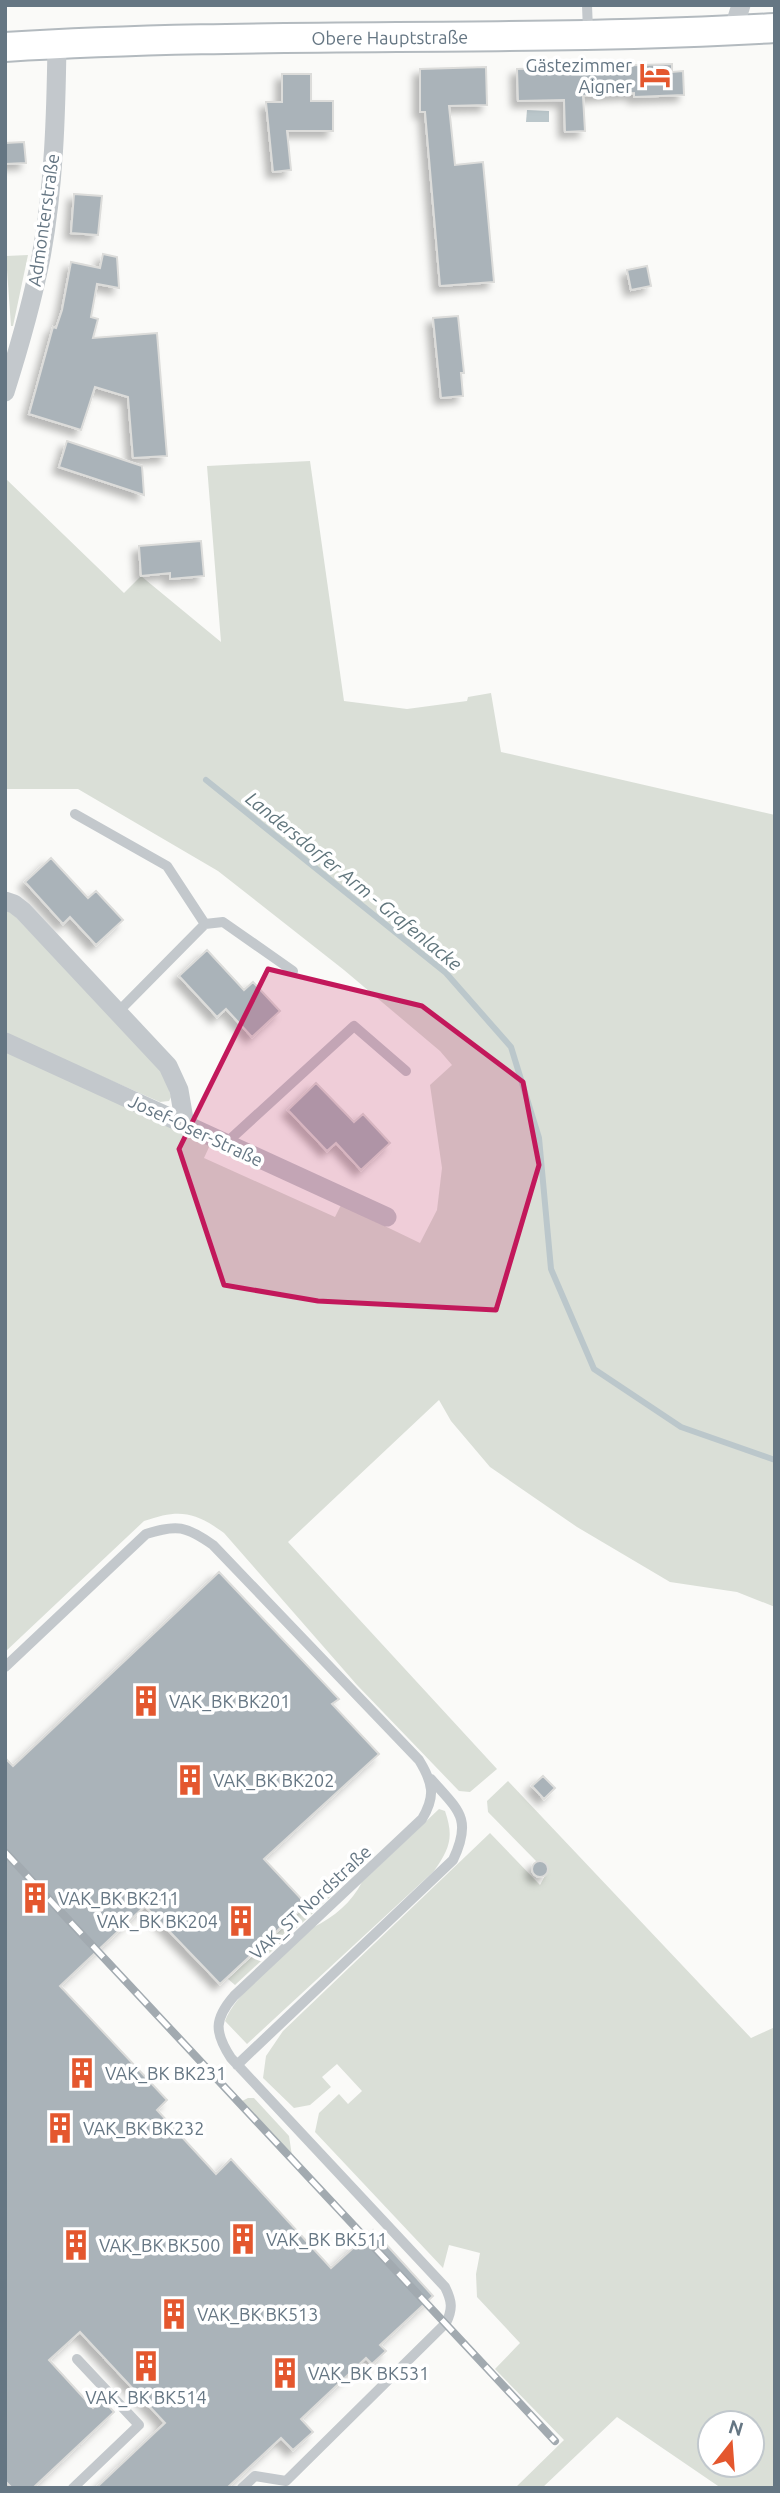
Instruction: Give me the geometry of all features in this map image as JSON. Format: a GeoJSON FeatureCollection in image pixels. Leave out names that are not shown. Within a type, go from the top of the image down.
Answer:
{"type":"FeatureCollection","features":[{"type":"Feature","properties":{"kind":"main road","name":"Obere Hauptstraße"},"geometry":{"type":"LineString","coordinates":[[5,47],[247,37],[588,35],[737,18],[775,28]]}},
{"type":"Feature","properties":{"kind":"street","name":"Admonterstraße"},"geometry":{"type":"LineString","coordinates":[[5,392],[20,346],[41,258],[48,213],[57,44]]}},
{"type":"Feature","properties":{"kind":"street"},"geometry":{"type":"LineString","coordinates":[[5,901],[15,904],[23,911],[168,1066],[175,1077],[185,1125]]}},
{"type":"Feature","properties":{"kind":"street","name":"Josef-Oser-Straße"},"geometry":{"type":"LineString","coordinates":[[5,1042],[387,1217]]}},
{"type":"Feature","properties":{"kind":"lane"},"geometry":{"type":"LineString","coordinates":[[587,5],[588,35]]}},
{"type":"Feature","properties":{"kind":"lane"},"geometry":{"type":"LineString","coordinates":[[75,814],[166,866],[205,924]]}},
{"type":"Feature","properties":{"kind":"lane"},"geometry":{"type":"LineString","coordinates":[[118,1012],[205,924],[223,922],[293,971]]}},
{"type":"Feature","properties":{"kind":"lane"},"geometry":{"type":"LineString","coordinates":[[225,1144],[354,1026],[406,1071]]}},
{"type":"Feature","properties":{"kind":"lane"},"geometry":{"type":"LineString","coordinates":[[5,1667],[146,1534],[169,1527],[191,1530],[213,1545],[419,1760],[458,1811],[463,1824],[462,1842],[453,1860],[237,2065]]}},
{"type":"Feature","properties":{"kind":"lane","name":"VAK_ST Nordstraße"},"geometry":{"type":"LineString","coordinates":[[289,2484],[446,2323],[452,2311],[451,2298],[445,2287],[237,2065],[220,2040],[218,2025],[222,2010],[234,1996],[422,1819],[430,1806],[432,1791],[428,1775]]}},
{"type":"Feature","properties":{"kind":"lane"},"geometry":{"type":"LineString","coordinates":[[73,2488],[139,2426],[77,2359]]}},
{"type":"Feature","properties":{"kind":"lane"},"geometry":{"type":"LineString","coordinates":[[242,2488],[255,2476],[289,2484]]}},
{"type":"Feature","properties":{"kind":"highlighted area"},"geometry":{"type":"Polygon","coordinates":[[[268,969],[422,1006],[523,1082],[539,1165],[496,1310],[318,1301],[224,1285],[179,1149],[268,969]]]}},
{"type":"Feature","properties":{"kind":"shaded area"},"geometry":{"type":"Polygon","coordinates":[[[527,110],[549,111],[549,122],[526,122],[527,110]]]}},
{"type":"Feature","properties":{"kind":"shaded area"},"geometry":{"type":"Polygon","coordinates":[[[28,255],[13,326],[11,326],[6,256],[28,255]]]}},
{"type":"Feature","properties":{"kind":"shaded area"},"geometry":{"type":"Polygon","coordinates":[[[310,461],[344,701],[407,709],[467,701],[468,697],[491,693],[501,752],[775,815],[775,1607],[737,1592],[670,1582],[577,1527],[490,1467],[451,1421],[439,1400],[288,1542],[497,1769],[470,1792],[459,1791],[357,1685],[224,1533],[195,1516],[177,1514],[144,1521],[5,1652],[5,1051],[210,1145],[204,1158],[335,1217],[341,1205],[420,1243],[437,1210],[442,1168],[430,1085],[452,1065],[440,1051],[344,970],[218,871],[78,789],[5,789],[5,478],[124,593],[141,576],[221,642],[207,466],[310,461]]]}},
{"type":"Feature","properties":{"kind":"shaded area"},"geometry":{"type":"Polygon","coordinates":[[[5,909],[10,911],[164,1070],[171,1097],[169,1101],[160,1102],[5,1034],[5,909]]]}},
{"type":"Feature","properties":{"kind":"shaded area"},"geometry":{"type":"Polygon","coordinates":[[[508,1781],[751,2038],[775,2027],[775,2488],[721,2488],[708,2479],[766,2479],[766,2409],[696,2409],[696,2471],[617,2417],[542,2488],[515,2488],[564,2440],[495,2369],[520,2343],[477,2297],[476,2274],[480,2253],[449,2245],[443,2268],[315,2132],[319,2113],[339,2094],[348,2104],[362,2091],[337,2064],[322,2077],[331,2087],[310,2105],[294,2108],[263,2078],[266,2056],[283,2031],[490,1833],[540,1885],[547,1872],[546,1864],[537,1862],[488,1812],[487,1801],[508,1781]]]}},
{"type":"Feature","properties":{"kind":"shaded area"},"geometry":{"type":"Polygon","coordinates":[[[439,1809],[445,1811],[450,1835],[444,1856],[434,1871],[247,2044],[225,2021],[240,1997],[264,1971],[314,1927],[342,1908],[362,1882],[439,1809]]]}},
{"type":"Feature","properties":{"kind":"shaded area"},"geometry":{"type":"Polygon","coordinates":[[[339,1875],[340,1888],[235,1985],[228,1979],[339,1875]]]}},
{"type":"Feature","properties":{"kind":"shaded area"},"geometry":{"type":"Polygon","coordinates":[[[254,2098],[289,2136],[292,2156],[242,2101],[254,2098]]]}},
{"type":"Feature","properties":{"kind":"building"},"geometry":{"type":"Polygon","coordinates":[[[672,64],[672,72],[683,71],[684,95],[634,97],[634,93],[583,96],[585,131],[565,132],[564,100],[518,101],[517,69],[672,64]]]}},
{"type":"Feature","properties":{"kind":"building"},"geometry":{"type":"Polygon","coordinates":[[[486,67],[487,105],[449,106],[455,165],[483,162],[494,282],[440,286],[425,112],[420,112],[420,69],[486,67]]]}},
{"type":"Feature","properties":{"kind":"building"},"geometry":{"type":"Polygon","coordinates":[[[282,74],[311,74],[311,101],[333,101],[333,131],[287,131],[291,170],[273,172],[266,102],[282,102],[282,74]]]}},
{"type":"Feature","properties":{"kind":"building"},"geometry":{"type":"Polygon","coordinates":[[[24,142],[26,163],[5,164],[5,143],[24,142]]]}},
{"type":"Feature","properties":{"kind":"building"},"geometry":{"type":"Polygon","coordinates":[[[74,194],[102,196],[98,235],[71,233],[74,194]]]}},
{"type":"Feature","properties":{"kind":"building"},"geometry":{"type":"Polygon","coordinates":[[[103,254],[117,257],[119,288],[97,284],[91,317],[98,319],[93,338],[157,333],[167,456],[133,458],[128,397],[95,387],[81,430],[29,414],[53,327],[56,328],[62,310],[71,262],[100,268],[103,254]]]}},
{"type":"Feature","properties":{"kind":"building"},"geometry":{"type":"Polygon","coordinates":[[[647,266],[651,286],[631,290],[627,270],[647,266]]]}},
{"type":"Feature","properties":{"kind":"building"},"geometry":{"type":"Polygon","coordinates":[[[458,316],[464,373],[461,373],[463,396],[441,398],[433,318],[458,316]]]}},
{"type":"Feature","properties":{"kind":"building"},"geometry":{"type":"Polygon","coordinates":[[[67,441],[142,466],[144,495],[59,467],[67,441]]]}},
{"type":"Feature","properties":{"kind":"building"},"geometry":{"type":"Polygon","coordinates":[[[201,541],[204,576],[170,579],[170,573],[141,576],[139,546],[201,541]]]}},
{"type":"Feature","properties":{"kind":"building"},"geometry":{"type":"Polygon","coordinates":[[[51,858],[88,898],[96,891],[123,920],[96,945],[70,917],[63,924],[25,882],[51,858]]]}},
{"type":"Feature","properties":{"kind":"building"},"geometry":{"type":"Polygon","coordinates":[[[207,950],[244,990],[253,982],[280,1011],[252,1037],[226,1009],[217,1017],[179,976],[207,950]]]}},
{"type":"Feature","properties":{"kind":"building"},"geometry":{"type":"Polygon","coordinates":[[[316,1083],[354,1122],[363,1114],[390,1143],[361,1170],[336,1143],[327,1151],[288,1110],[316,1083]]]}},
{"type":"Feature","properties":{"kind":"building"},"geometry":{"type":"Polygon","coordinates":[[[219,1572],[339,1699],[332,1704],[379,1754],[264,1859],[306,1904],[220,1984],[145,1906],[60,1986],[167,2100],[157,2110],[216,2174],[231,2159],[331,2268],[373,2230],[433,2296],[380,2345],[386,2351],[372,2364],[366,2358],[301,2419],[313,2432],[293,2450],[281,2438],[227,2488],[96,2488],[165,2423],[80,2332],[49,2360],[93,2408],[102,2399],[114,2412],[33,2488],[12,2488],[5,2481],[5,1758],[13,1766],[219,1572]]]}},
{"type":"Feature","properties":{"kind":"building"},"geometry":{"type":"Polygon","coordinates":[[[543,1776],[555,1788],[544,1799],[532,1786],[543,1776]]]}},
{"type":"Feature","properties":{"kind":"building"},"geometry":{"type":"Polygon","coordinates":[[[540,1861],[548,1869],[540,1877],[532,1869],[540,1861]]]}},
{"type":"Feature","properties":{"kind":"waterway","name":"Landersdorfer Arm - Grafenlacke"},"geometry":{"type":"LineString","coordinates":[[206,780],[446,973],[511,1047],[539,1138],[551,1269],[594,1369],[681,1427],[775,1460]]}},
{"type":"Feature","properties":{"kind":"railway"},"geometry":{"type":"LineString","coordinates":[[5,1852],[555,2441]]}},
{"type":"Feature","properties":{"kind":"place","name":"Gästezimmer Aigner"},"geometry":{"type":"Point","coordinates":[655,75]}},
{"type":"Feature","properties":{"kind":"place","name":"VAK_BK BK201"},"geometry":{"type":"Point","coordinates":[146,1701]}},
{"type":"Feature","properties":{"kind":"place","name":"VAK_BK BK202"},"geometry":{"type":"Point","coordinates":[190,1780]}},
{"type":"Feature","properties":{"kind":"place","name":"VAK_BK BK211"},"geometry":{"type":"Point","coordinates":[35,1898]}},
{"type":"Feature","properties":{"kind":"place","name":"VAK_BK BK204"},"geometry":{"type":"Point","coordinates":[241,1921]}},
{"type":"Feature","properties":{"kind":"place","name":"VAK_BK BK231"},"geometry":{"type":"Point","coordinates":[82,2073]}},
{"type":"Feature","properties":{"kind":"place","name":"VAK_BK BK232"},"geometry":{"type":"Point","coordinates":[60,2128]}},
{"type":"Feature","properties":{"kind":"place","name":"VAK_BK BK511"},"geometry":{"type":"Point","coordinates":[243,2239]}},
{"type":"Feature","properties":{"kind":"place","name":"VAK_BK BK500"},"geometry":{"type":"Point","coordinates":[76,2245]}},
{"type":"Feature","properties":{"kind":"place","name":"VAK_BK BK513"},"geometry":{"type":"Point","coordinates":[174,2314]}},
{"type":"Feature","properties":{"kind":"place","name":"VAK_BK BK514"},"geometry":{"type":"Point","coordinates":[146,2366]}},
{"type":"Feature","properties":{"kind":"place","name":"VAK_BK BK531"},"geometry":{"type":"Point","coordinates":[285,2373]}}]}
